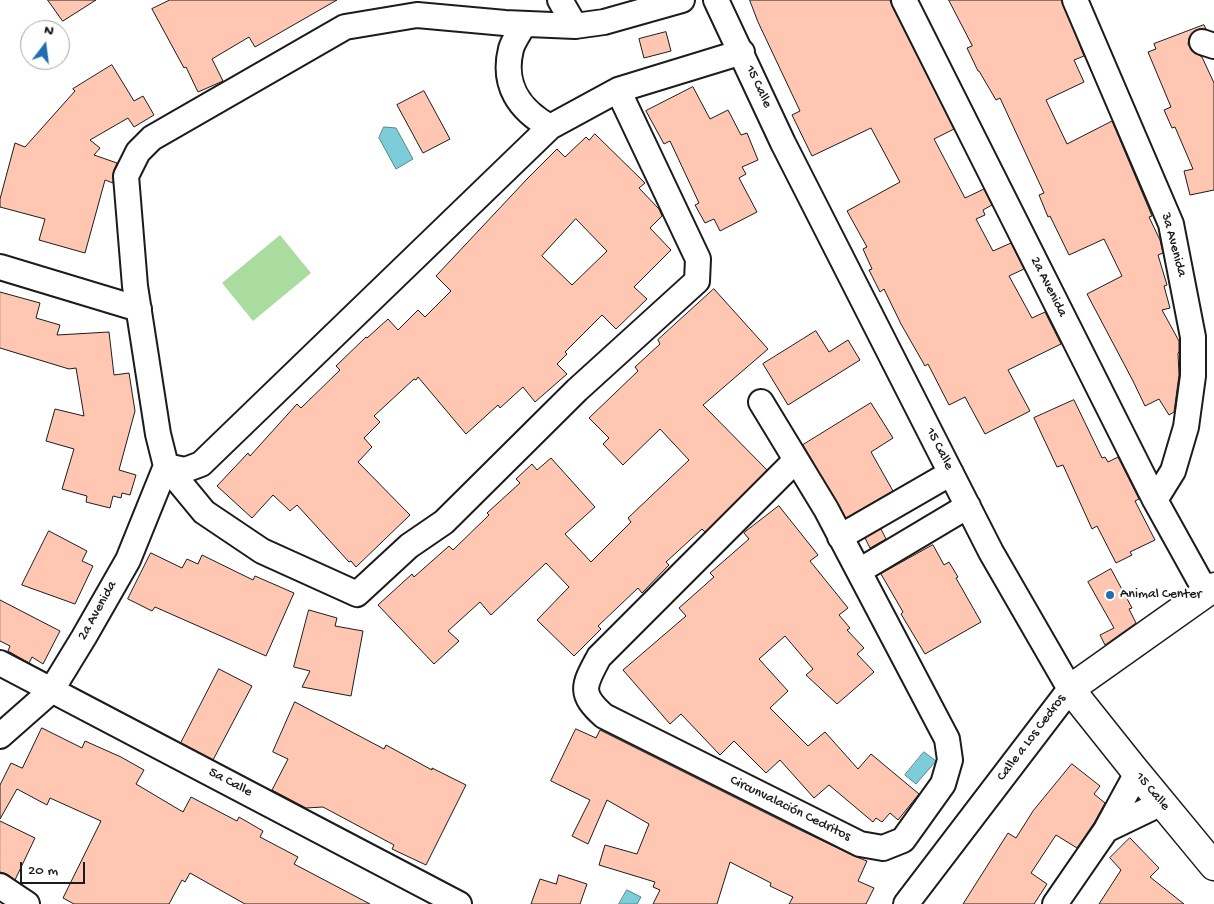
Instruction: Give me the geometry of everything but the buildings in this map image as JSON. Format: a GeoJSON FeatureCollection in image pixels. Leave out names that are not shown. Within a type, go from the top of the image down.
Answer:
{"type":"FeatureCollection","features":[{"type":"Feature","properties":{"kind":"street"},"geometry":{"type":"LineString","coordinates":[[560,0],[575,26]]}},
{"type":"Feature","properties":{"kind":"street"},"geometry":{"type":"LineString","coordinates":[[618,90],[698,259],[697,281],[577,390],[444,522],[408,546],[357,594],[262,551],[204,512],[166,466],[158,434],[139,309],[126,176],[138,152],[152,138],[345,27],[417,15],[524,24],[575,26],[604,22],[682,0]]}},
{"type":"Feature","properties":{"kind":"street","name":"15 Calle"},"geometry":{"type":"LineString","coordinates":[[716,0],[783,143],[991,552],[1070,688],[1214,866]]}},
{"type":"Feature","properties":{"kind":"street","name":"2a Avenida"},"geometry":{"type":"LineString","coordinates":[[904,0],[1155,500],[1205,584]]}},
{"type":"Feature","properties":{"kind":"street","name":"3a Avenida"},"geometry":{"type":"LineString","coordinates":[[1075,0],[1170,224],[1193,337],[1193,376],[1186,427],[1173,471],[1155,500]]}},
{"type":"Feature","properties":{"kind":"street"},"geometry":{"type":"LineString","coordinates":[[524,24],[511,48],[508,73],[517,100],[535,119],[550,127]]}},
{"type":"Feature","properties":{"kind":"street"},"geometry":{"type":"LineString","coordinates":[[166,466],[185,470],[201,464],[550,127],[618,90],[742,52]]}},
{"type":"Feature","properties":{"kind":"street"},"geometry":{"type":"LineString","coordinates":[[0,267],[139,309]]}},
{"type":"Feature","properties":{"kind":"street"},"geometry":{"type":"LineString","coordinates":[[761,402],[796,460]]}},
{"type":"Feature","properties":{"kind":"street","name":"Circunvalación Cedritos"},"geometry":{"type":"LineString","coordinates":[[796,460],[840,537],[946,738],[950,760],[943,784],[903,840],[883,848],[860,844],[604,716],[591,705],[585,691],[588,678],[599,657],[796,460]]}},
{"type":"Feature","properties":{"kind":"street","name":"2a Avenida"},"geometry":{"type":"LineString","coordinates":[[0,736],[51,691],[128,560],[166,466]]}},
{"type":"Feature","properties":{"kind":"street"},"geometry":{"type":"LineString","coordinates":[[840,537],[951,472]]}},
{"type":"Feature","properties":{"kind":"street"},"geometry":{"type":"LineString","coordinates":[[859,571],[968,506]]}},
{"type":"Feature","properties":{"kind":"street","name":"Calle a Los Cedros"},"geometry":{"type":"LineString","coordinates":[[906,904],[1070,688],[1205,584]]}},
{"type":"Feature","properties":{"kind":"street","name":"5a Calle"},"geometry":{"type":"LineString","coordinates":[[0,663],[459,904]]}},
{"type":"Feature","properties":{"kind":"street"},"geometry":{"type":"LineString","coordinates":[[1055,904],[1106,830],[1137,773]]}},
{"type":"Feature","properties":{"kind":"street"},"geometry":{"type":"LineString","coordinates":[[1106,830],[1162,803]]}},
{"type":"Feature","properties":{"kind":"street"},"geometry":{"type":"LineString","coordinates":[[0,886],[27,904]]}},
{"type":"Feature","properties":{"kind":"green space"},"geometry":{"type":"Polygon","coordinates":[[[280,235],[311,273],[253,321],[222,283],[280,235]]]}},
{"type":"Feature","properties":{"kind":"water"},"geometry":{"type":"Polygon","coordinates":[[[384,127],[396,128],[413,159],[396,169],[379,138],[384,127]]]}},
{"type":"Feature","properties":{"kind":"water"},"geometry":{"type":"Polygon","coordinates":[[[924,752],[936,761],[916,784],[905,775],[924,752]]]}},
{"type":"Feature","properties":{"kind":"water"},"geometry":{"type":"Polygon","coordinates":[[[627,890],[641,897],[637,904],[619,904],[627,890]]]}},
{"type":"Feature","properties":{"kind":"place","name":"Animal Center"},"geometry":{"type":"Point","coordinates":[1110,595]}}]}
